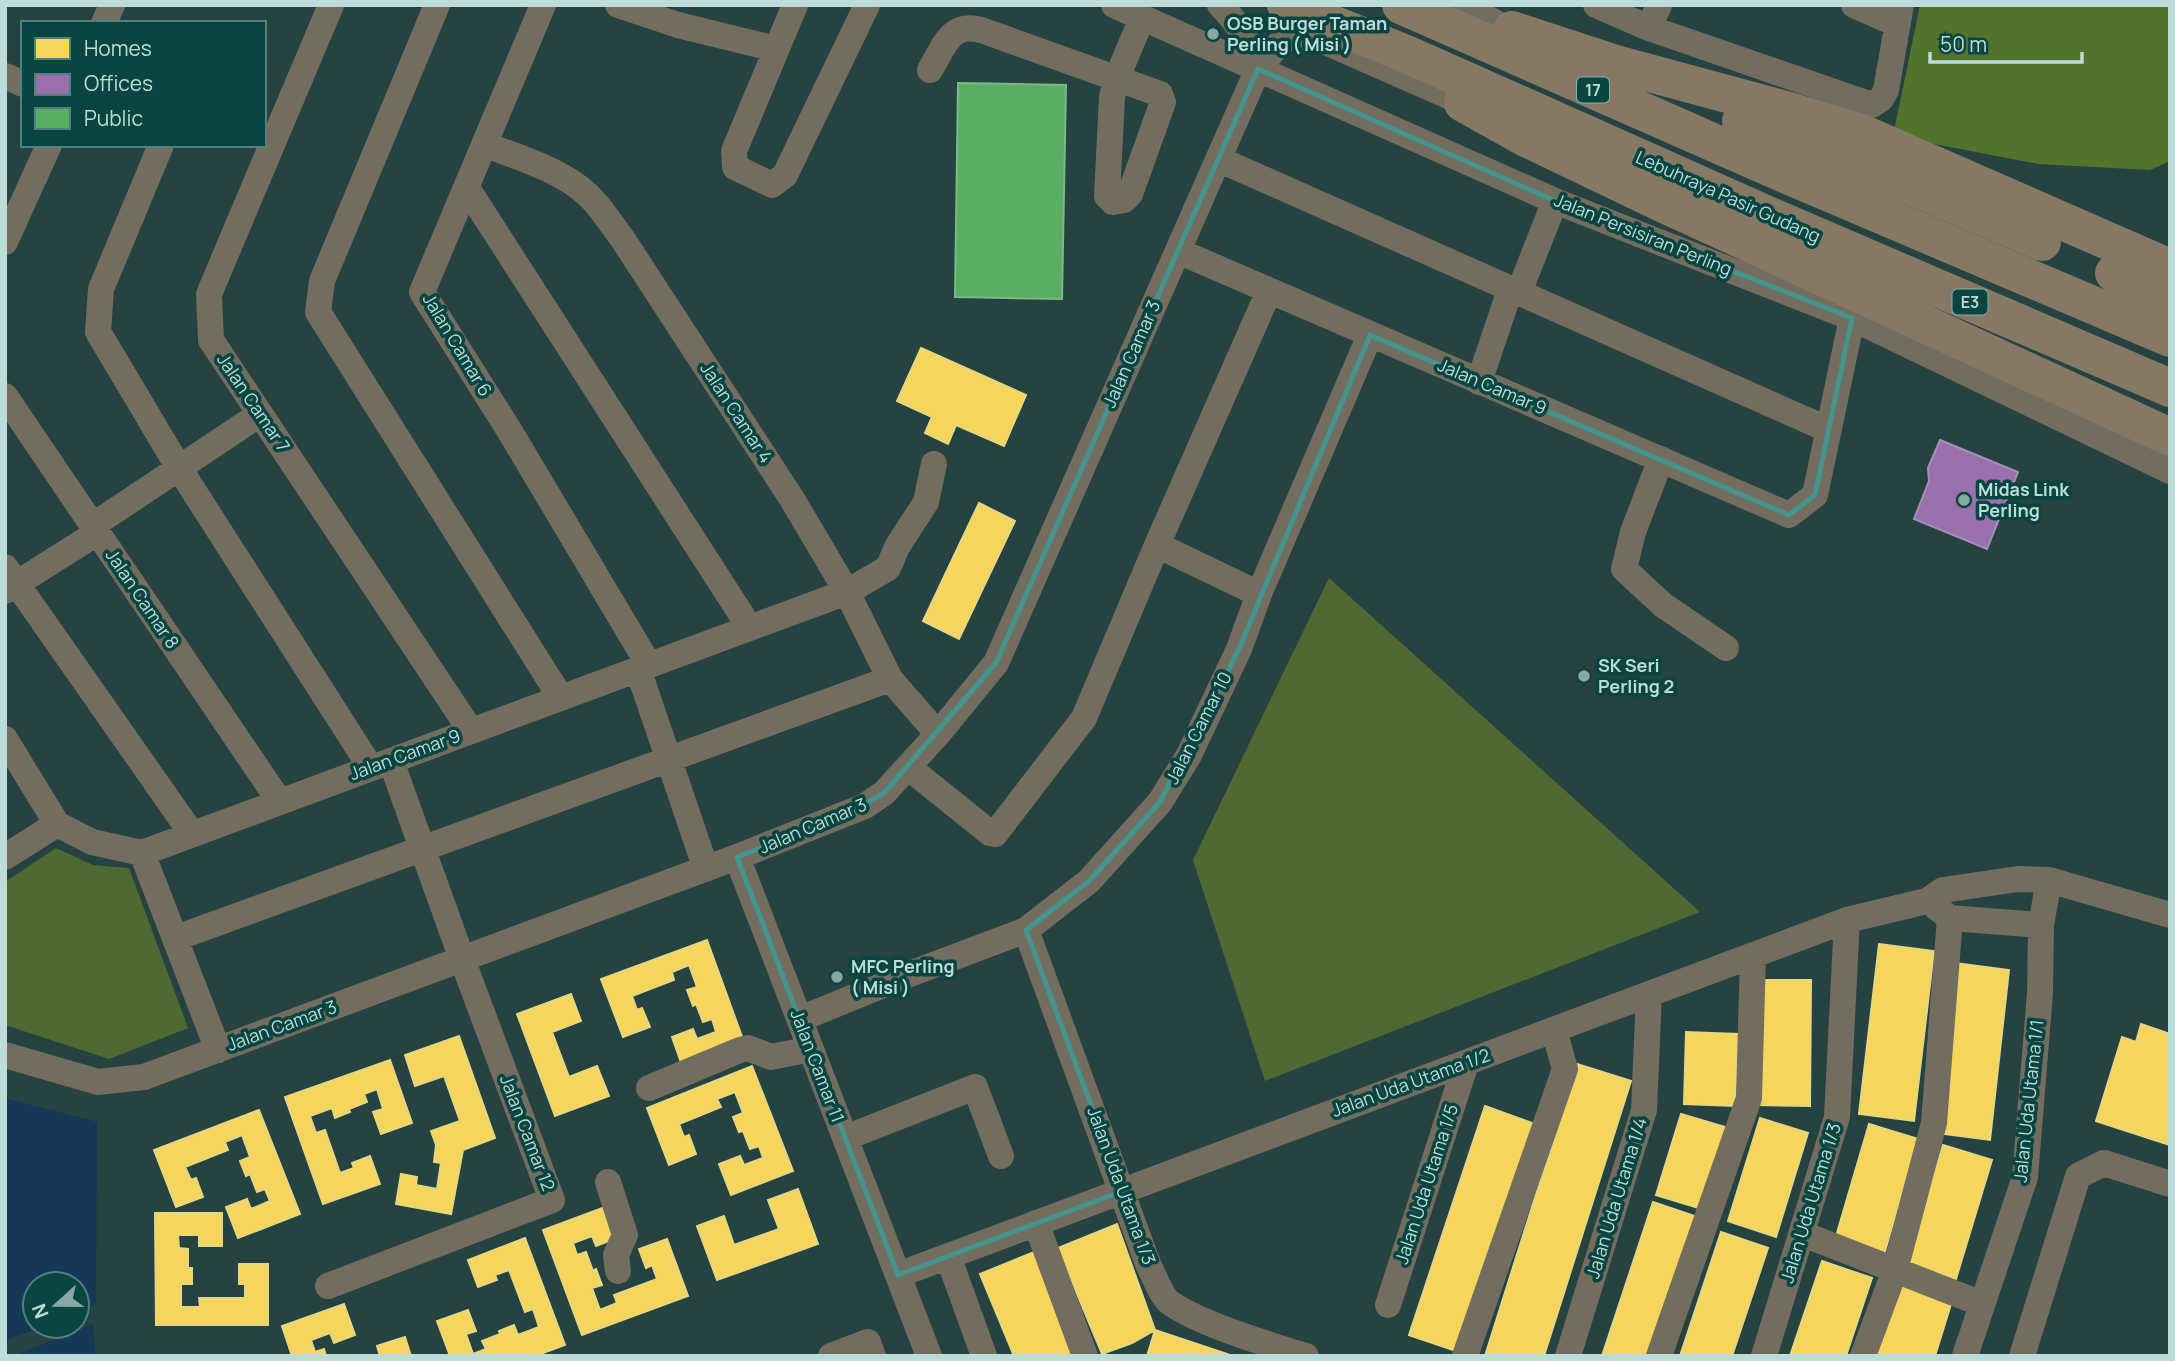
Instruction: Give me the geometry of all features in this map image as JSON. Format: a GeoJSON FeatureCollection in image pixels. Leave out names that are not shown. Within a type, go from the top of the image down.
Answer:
{"type":"FeatureCollection","features":[{"type":"Feature","properties":{"kind":"highway","name":"Lebuhraya Pasir Gudang"},"geometry":{"type":"LineString","coordinates":[[1286,5],[1412,56],[1770,216],[2170,388]]}},
{"type":"Feature","properties":{"kind":"highway","name":"17"},"geometry":{"type":"LineString","coordinates":[[1401,5],[2170,338]]}},
{"type":"Feature","properties":{"kind":"highway"},"geometry":{"type":"LineString","coordinates":[[1436,5],[1616,64],[1861,133],[2170,268]]}},
{"type":"Feature","properties":{"kind":"highway"},"geometry":{"type":"LineString","coordinates":[[1412,56],[1462,102],[1524,137],[2170,437]]}},
{"type":"Feature","properties":{"kind":"highway"},"geometry":{"type":"LineString","coordinates":[[1616,64],[1683,99],[1913,187],[2170,297]]}},
{"type":"Feature","properties":{"kind":"street"},"geometry":{"type":"LineString","coordinates":[[105,21],[112,5]]}},
{"type":"Feature","properties":{"kind":"street","name":"Jalan Camar 7"},"geometry":{"type":"LineString","coordinates":[[266,135],[273,116],[331,5]]}},
{"type":"Feature","properties":{"kind":"street"},"geometry":{"type":"LineString","coordinates":[[437,5],[322,281],[318,312],[561,698]]}},
{"type":"Feature","properties":{"kind":"street","name":"Jalan Camar 6"},"geometry":{"type":"LineString","coordinates":[[543,5],[422,292],[509,430],[644,667]]}},
{"type":"Feature","properties":{"kind":"street"},"geometry":{"type":"LineString","coordinates":[[618,5],[678,25],[776,49]]}},
{"type":"Feature","properties":{"kind":"street"},"geometry":{"type":"LineString","coordinates":[[795,5],[734,151],[735,167],[772,185],[785,175],[867,5]]}},
{"type":"Feature","properties":{"kind":"street","name":"Jalan Persisiran Perling"},"geometry":{"type":"LineString","coordinates":[[1114,5],[1555,201],[1852,318],[2170,471]]}},
{"type":"Feature","properties":{"kind":"street"},"geometry":{"type":"LineString","coordinates":[[1220,5],[1237,22],[1251,45],[1258,69]]}},
{"type":"Feature","properties":{"kind":"street"},"geometry":{"type":"LineString","coordinates":[[1464,5],[1505,28]]}},
{"type":"Feature","properties":{"kind":"street"},"geometry":{"type":"LineString","coordinates":[[1595,5],[1654,17],[1872,105],[1881,99],[1886,90],[1899,15],[1854,5]]}},
{"type":"Feature","properties":{"kind":"street"},"geometry":{"type":"LineString","coordinates":[[930,69],[952,34],[970,27],[1116,80],[1142,18]]}},
{"type":"Feature","properties":{"kind":"street","name":"Jalan Camar 3"},"geometry":{"type":"LineString","coordinates":[[5,1055],[98,1082],[144,1077],[706,869],[865,806],[884,793],[908,767],[996,663],[1258,69],[1278,45],[1293,34],[1310,35],[1462,102]]}},
{"type":"Feature","properties":{"kind":"street"},"geometry":{"type":"LineString","coordinates":[[5,76],[21,83]]}},
{"type":"Feature","properties":{"kind":"street","name":"Jalan Camar 4"},"geometry":{"type":"LineString","coordinates":[[484,144],[559,175],[591,197],[622,239],[770,465],[847,592],[890,679],[938,734]]}},
{"type":"Feature","properties":{"kind":"street"},"geometry":{"type":"LineString","coordinates":[[5,242],[48,147]]}},
{"type":"Feature","properties":{"kind":"street"},"geometry":{"type":"LineString","coordinates":[[160,147],[101,289],[98,332],[178,468],[381,764],[422,849],[462,959]]}},
{"type":"Feature","properties":{"kind":"street","name":"Jalan Camar 7"},"geometry":{"type":"LineString","coordinates":[[262,147],[209,294],[211,340],[471,731]]}},
{"type":"Feature","properties":{"kind":"street"},"geometry":{"type":"LineString","coordinates":[[1218,159],[1829,430],[1852,318]]}},
{"type":"Feature","properties":{"kind":"street"},"geometry":{"type":"LineString","coordinates":[[467,188],[750,628]]}},
{"type":"Feature","properties":{"kind":"street"},"geometry":{"type":"LineString","coordinates":[[1479,382],[1509,293],[1521,287],[1555,201]]}},
{"type":"Feature","properties":{"kind":"street","name":"Jalan Camar 9"},"geometry":{"type":"LineString","coordinates":[[1178,251],[1788,515],[1815,495],[1829,430]]}},
{"type":"Feature","properties":{"kind":"street"},"geometry":{"type":"LineString","coordinates":[[908,767],[990,833],[995,834],[1084,718],[1269,291]]}},
{"type":"Feature","properties":{"kind":"street","name":"Jalan Camar 10"},"geometry":{"type":"LineString","coordinates":[[800,1020],[1026,930],[1089,881],[1160,802],[1189,755],[1239,649],[1259,594],[1370,335]]}},
{"type":"Feature","properties":{"kind":"street","name":"Jalan Camar 8"},"geometry":{"type":"LineString","coordinates":[[5,396],[280,802]]}},
{"type":"Feature","properties":{"kind":"street"},"geometry":{"type":"LineString","coordinates":[[192,834],[9,581],[94,529],[178,468],[260,414]]}},
{"type":"Feature","properties":{"kind":"street"},"geometry":{"type":"LineString","coordinates":[[1661,459],[1633,532],[1624,569],[1663,605],[1726,648]]}},
{"type":"Feature","properties":{"kind":"street","name":"Jalan Camar 9"},"geometry":{"type":"LineString","coordinates":[[142,853],[847,592],[888,568],[897,547],[926,502],[934,464]]}},
{"type":"Feature","properties":{"kind":"street"},"geometry":{"type":"LineString","coordinates":[[1157,545],[1259,594]]}},
{"type":"Feature","properties":{"kind":"street"},"geometry":{"type":"LineString","coordinates":[[644,667],[668,760],[706,869]]}},
{"type":"Feature","properties":{"kind":"street"},"geometry":{"type":"LineString","coordinates":[[176,938],[890,679]]}},
{"type":"Feature","properties":{"kind":"street"},"geometry":{"type":"LineString","coordinates":[[5,739],[57,824],[92,842],[142,853],[218,1050]]}},
{"type":"Feature","properties":{"kind":"street"},"geometry":{"type":"LineString","coordinates":[[5,857],[57,824]]}},
{"type":"Feature","properties":{"kind":"street","name":"Jalan Camar 11"},"geometry":{"type":"LineString","coordinates":[[737,857],[929,1356]]}},
{"type":"Feature","properties":{"kind":"street","name":"Jalan Uda Utama 1/2"},"geometry":{"type":"LineString","coordinates":[[898,1275],[1847,920],[1927,901],[1943,890],[2018,879],[2049,880]]}},
{"type":"Feature","properties":{"kind":"street"},"geometry":{"type":"LineString","coordinates":[[2049,880],[2170,915]]}},
{"type":"Feature","properties":{"kind":"street","name":"Jalan Uda Utama 1/1"},"geometry":{"type":"LineString","coordinates":[[1965,1356],[2025,1177],[2040,993],[2040,925],[2049,880]]}},
{"type":"Feature","properties":{"kind":"street"},"geometry":{"type":"LineString","coordinates":[[1927,901],[1950,918],[2040,925]]}},
{"type":"Feature","properties":{"kind":"street"},"geometry":{"type":"LineString","coordinates":[[1863,1356],[1895,1270],[1934,1123],[1950,918]]}},
{"type":"Feature","properties":{"kind":"street","name":"Jalan Uda Utama 1/3"},"geometry":{"type":"LineString","coordinates":[[1763,1356],[1803,1234],[1837,1117],[1847,920]]}},
{"type":"Feature","properties":{"kind":"street","name":"Jalan Uda Utama 1/3"},"geometry":{"type":"LineString","coordinates":[[1026,930],[1148,1264],[1167,1300],[1271,1351],[1306,1356]]}},
{"type":"Feature","properties":{"kind":"street"},"geometry":{"type":"LineString","coordinates":[[1660,1356],[1749,1098],[1753,956]]}},
{"type":"Feature","properties":{"kind":"street","name":"Jalan Camar 12"},"geometry":{"type":"LineString","coordinates":[[328,1286],[552,1199],[462,959]]}},
{"type":"Feature","properties":{"kind":"street","name":"Jalan Uda Utama 1/4"},"geometry":{"type":"LineString","coordinates":[[1568,1356],[1644,1110],[1649,995]]}},
{"type":"Feature","properties":{"kind":"street"},"geometry":{"type":"LineString","coordinates":[[1465,1356],[1566,1069],[1553,1030]]}},
{"type":"Feature","properties":{"kind":"street"},"geometry":{"type":"LineString","coordinates":[[649,1088],[748,1048],[771,1057],[811,1049]]}},
{"type":"Feature","properties":{"kind":"street","name":"Jalan Uda Utama 1/5"},"geometry":{"type":"LineString","coordinates":[[1388,1305],[1466,1063]]}},
{"type":"Feature","properties":{"kind":"street"},"geometry":{"type":"LineString","coordinates":[[845,1138],[975,1087],[1001,1156]]}},
{"type":"Feature","properties":{"kind":"street"},"geometry":{"type":"LineString","coordinates":[[2022,1356],[2078,1176],[2104,1163],[2170,1184]]}},
{"type":"Feature","properties":{"kind":"street"},"geometry":{"type":"LineString","coordinates":[[608,1182],[625,1235],[616,1255],[618,1271]]}},
{"type":"Feature","properties":{"kind":"street"},"geometry":{"type":"LineString","coordinates":[[1036,1223],[1086,1356]]}},
{"type":"Feature","properties":{"kind":"street"},"geometry":{"type":"LineString","coordinates":[[1803,1234],[1982,1304]]}},
{"type":"Feature","properties":{"kind":"street"},"geometry":{"type":"LineString","coordinates":[[948,1256],[984,1356]]}},
{"type":"Feature","properties":{"kind":"street"},"geometry":{"type":"LineString","coordinates":[[831,1356],[868,1342],[873,1356]]}},
{"type":"Feature","properties":{"kind":"highlighted area"},"geometry":{"type":"Polygon","coordinates":[[[1258,69],[1555,201],[1852,318],[1815,495],[1789,515],[1370,335],[1239,649],[1160,802],[1089,881],[1026,930],[1123,1191],[898,1275],[737,857],[844,816],[884,793],[996,663],[1258,69]]]}},
{"type":"Feature","properties":{"kind":"green space"},"geometry":{"type":"Polygon","coordinates":[[[1920,5],[2170,5],[2170,161],[2150,170],[2038,164],[1893,136],[1920,5]]]}},
{"type":"Feature","properties":{"kind":"green space"},"geometry":{"type":"Polygon","coordinates":[[[1329,578],[1700,912],[1265,1081],[1193,860],[1329,578]]]}},
{"type":"Feature","properties":{"kind":"green space"},"geometry":{"type":"Polygon","coordinates":[[[56,848],[93,865],[129,868],[188,1028],[109,1059],[5,1025],[5,882],[56,848]]]}},
{"type":"Feature","properties":{"kind":"water"},"geometry":{"type":"Polygon","coordinates":[[[5,1098],[97,1122],[96,1304],[91,1306],[91,1270],[21,1270],[21,1335],[5,1341],[5,1098]]]}},
{"type":"Feature","properties":{"kind":"water"},"geometry":{"type":"Polygon","coordinates":[[[93,1324],[95,1356],[13,1356],[53,1340],[91,1340],[93,1324]]]}},
{"type":"Feature","properties":{"kind":"building: Homes"},"geometry":{"type":"Polygon","coordinates":[[[921,348],[1026,395],[1004,446],[956,425],[948,444],[925,433],[932,417],[897,401],[921,348]]]}},
{"type":"Feature","properties":{"kind":"building: Homes"},"geometry":{"type":"Polygon","coordinates":[[[979,503],[1015,521],[959,639],[923,621],[979,503]]]}},
{"type":"Feature","properties":{"kind":"building: Homes"},"geometry":{"type":"Polygon","coordinates":[[[707,940],[745,1045],[683,1068],[672,1037],[693,1029],[697,1039],[716,1032],[712,1019],[703,1022],[696,1004],[693,1006],[687,990],[697,987],[689,965],[672,972],[674,980],[632,996],[637,1010],[642,1008],[650,1027],[623,1037],[601,979],[707,940]]]}},
{"type":"Feature","properties":{"kind":"building: Homes"},"geometry":{"type":"Polygon","coordinates":[[[1879,944],[1934,951],[1914,1121],[1859,1114],[1879,944]]]}},
{"type":"Feature","properties":{"kind":"building: Homes"},"geometry":{"type":"Polygon","coordinates":[[[1955,963],[2009,970],[1990,1140],[1936,1133],[1955,963]]]}},
{"type":"Feature","properties":{"kind":"building: Homes"},"geometry":{"type":"Polygon","coordinates":[[[1757,980],[1811,980],[1810,1106],[1755,1105],[1757,980]]]}},
{"type":"Feature","properties":{"kind":"building: Homes"},"geometry":{"type":"Polygon","coordinates":[[[571,994],[581,1021],[552,1032],[569,1077],[597,1066],[609,1096],[555,1116],[517,1014],[571,994]]]}},
{"type":"Feature","properties":{"kind":"building: Homes"},"geometry":{"type":"Polygon","coordinates":[[[2141,1024],[2170,1034],[2170,1145],[2096,1121],[2122,1037],[2136,1042],[2141,1024]]]}},
{"type":"Feature","properties":{"kind":"building: Homes"},"geometry":{"type":"Polygon","coordinates":[[[1686,1032],[1738,1034],[1735,1106],[1684,1104],[1686,1032]]]}},
{"type":"Feature","properties":{"kind":"building: Homes"},"geometry":{"type":"Polygon","coordinates":[[[459,1036],[495,1138],[463,1150],[451,1214],[396,1204],[401,1174],[417,1177],[416,1185],[437,1189],[441,1163],[434,1162],[436,1145],[431,1131],[460,1121],[444,1076],[415,1086],[405,1055],[459,1036]]]}},
{"type":"Feature","properties":{"kind":"building: Homes"},"geometry":{"type":"Polygon","coordinates":[[[390,1060],[412,1123],[381,1134],[373,1112],[383,1109],[377,1089],[364,1094],[367,1102],[349,1109],[350,1112],[335,1118],[332,1108],[310,1116],[316,1133],[325,1130],[340,1173],[354,1168],[352,1163],[370,1156],[380,1184],[323,1204],[285,1097],[390,1060]]]}},
{"type":"Feature","properties":{"kind":"building: Homes"},"geometry":{"type":"Polygon","coordinates":[[[1577,1064],[1631,1081],[1544,1356],[1485,1356],[1577,1064]]]}},
{"type":"Feature","properties":{"kind":"building: Homes"},"geometry":{"type":"Polygon","coordinates":[[[752,1066],[793,1171],[731,1195],[719,1164],[740,1156],[744,1165],[763,1158],[759,1146],[750,1149],[743,1131],[739,1132],[733,1117],[743,1113],[735,1092],[717,1099],[721,1107],[679,1124],[684,1137],[689,1135],[696,1154],[669,1165],[647,1108],[752,1066]]]}},
{"type":"Feature","properties":{"kind":"building: Homes"},"geometry":{"type":"Polygon","coordinates":[[[1485,1106],[1535,1124],[1459,1352],[1409,1335],[1485,1106]]]}},
{"type":"Feature","properties":{"kind":"building: Homes"},"geometry":{"type":"Polygon","coordinates":[[[259,1110],[300,1214],[238,1238],[226,1207],[247,1199],[251,1209],[270,1201],[265,1189],[257,1192],[250,1174],[246,1176],[240,1161],[250,1157],[242,1135],[225,1142],[228,1150],[185,1167],[191,1180],[196,1178],[203,1197],[176,1207],[154,1150],[259,1110]]]}},
{"type":"Feature","properties":{"kind":"building: Homes"},"geometry":{"type":"Polygon","coordinates":[[[1681,1114],[1725,1127],[1705,1210],[1656,1195],[1681,1114]]]}},
{"type":"Feature","properties":{"kind":"building: Homes"},"geometry":{"type":"Polygon","coordinates":[[[1760,1118],[1808,1133],[1776,1237],[1728,1221],[1760,1118]]]}},
{"type":"Feature","properties":{"kind":"building: Homes"},"geometry":{"type":"Polygon","coordinates":[[[1869,1124],[1918,1139],[1883,1258],[1834,1243],[1869,1124]]]}},
{"type":"Feature","properties":{"kind":"building: Homes"},"geometry":{"type":"Polygon","coordinates":[[[1943,1145],[1992,1160],[1956,1279],[1907,1264],[1943,1145]]]}},
{"type":"Feature","properties":{"kind":"building: Homes"},"geometry":{"type":"Polygon","coordinates":[[[798,1189],[818,1244],[717,1280],[697,1226],[724,1216],[734,1245],[779,1229],[768,1200],[798,1189]]]}},
{"type":"Feature","properties":{"kind":"building: Homes"},"geometry":{"type":"Polygon","coordinates":[[[1653,1202],[1700,1218],[1654,1356],[1602,1356],[1653,1202]]]}},
{"type":"Feature","properties":{"kind":"building: Homes"},"geometry":{"type":"Polygon","coordinates":[[[605,1207],[617,1238],[596,1246],[592,1236],[573,1243],[577,1255],[586,1252],[593,1271],[596,1269],[602,1285],[592,1288],[600,1310],[617,1303],[614,1295],[657,1279],[652,1265],[646,1268],[639,1249],[667,1239],[688,1296],[582,1335],[543,1230],[605,1207]]]}},
{"type":"Feature","properties":{"kind":"building: Homes"},"geometry":{"type":"Polygon","coordinates":[[[155,1213],[222,1213],[222,1246],[199,1246],[199,1235],[178,1235],[179,1248],[188,1249],[188,1268],[192,1268],[192,1284],[181,1284],[181,1307],[200,1307],[199,1298],[245,1298],[245,1284],[239,1284],[239,1264],[268,1264],[268,1325],[156,1325],[155,1213]]]}},
{"type":"Feature","properties":{"kind":"building: Homes"},"geometry":{"type":"Polygon","coordinates":[[[1117,1224],[1155,1330],[1132,1343],[1102,1354],[1058,1248],[1117,1224]]]}},
{"type":"Feature","properties":{"kind":"building: Homes"},"geometry":{"type":"Polygon","coordinates":[[[1721,1232],[1768,1248],[1732,1356],[1680,1356],[1721,1232]]]}},
{"type":"Feature","properties":{"kind":"building: Homes"},"geometry":{"type":"Polygon","coordinates":[[[525,1238],[565,1345],[535,1356],[450,1356],[437,1321],[468,1310],[476,1331],[466,1334],[473,1354],[486,1349],[482,1341],[500,1334],[499,1331],[514,1325],[518,1335],[539,1327],[533,1309],[525,1312],[509,1270],[495,1275],[497,1280],[478,1287],[468,1260],[525,1238]]]}},
{"type":"Feature","properties":{"kind":"building: Homes"},"geometry":{"type":"Polygon","coordinates":[[[1039,1250],[1083,1356],[1014,1356],[980,1274],[1039,1250]]]}},
{"type":"Feature","properties":{"kind":"building: Homes"},"geometry":{"type":"Polygon","coordinates":[[[1822,1261],[1872,1278],[1846,1356],[1790,1356],[1822,1261]]]}},
{"type":"Feature","properties":{"kind":"building: Homes"},"geometry":{"type":"Polygon","coordinates":[[[1898,1284],[1952,1301],[1935,1356],[1876,1356],[1898,1284]]]}},
{"type":"Feature","properties":{"kind":"building: Homes"},"geometry":{"type":"Polygon","coordinates":[[[344,1304],[355,1335],[334,1343],[330,1333],[311,1340],[315,1352],[324,1349],[326,1356],[292,1356],[282,1326],[344,1304]]]}},
{"type":"Feature","properties":{"kind":"building: Homes"},"geometry":{"type":"Polygon","coordinates":[[[1155,1330],[1233,1356],[1147,1356],[1155,1330]]]}},
{"type":"Feature","properties":{"kind":"building: Homes"},"geometry":{"type":"Polygon","coordinates":[[[405,1337],[411,1356],[380,1356],[377,1346],[405,1337]]]}},
{"type":"Feature","properties":{"kind":"building: Offices","name":"Midas Link Perling"},"geometry":{"type":"Polygon","coordinates":[[[1940,440],[2018,472],[1987,549],[1914,519],[1929,481],[1928,468],[1940,440]]]}},
{"type":"Feature","properties":{"kind":"building: Public"},"geometry":{"type":"Polygon","coordinates":[[[958,83],[1066,85],[1062,299],[955,297],[958,83]]]}},
{"type":"Feature","properties":{"kind":"place","name":"OSB Burger Taman Perling ( Misi )"},"geometry":{"type":"Point","coordinates":[1213,34]}},
{"type":"Feature","properties":{"kind":"place","name":"Midas Link Perling"},"geometry":{"type":"Point","coordinates":[1964,500]}},
{"type":"Feature","properties":{"kind":"place","name":"SK Seri Perling 2"},"geometry":{"type":"Point","coordinates":[1584,676]}},
{"type":"Feature","properties":{"kind":"place","name":"MFC Perling ( Misi )"},"geometry":{"type":"Point","coordinates":[837,977]}}]}
